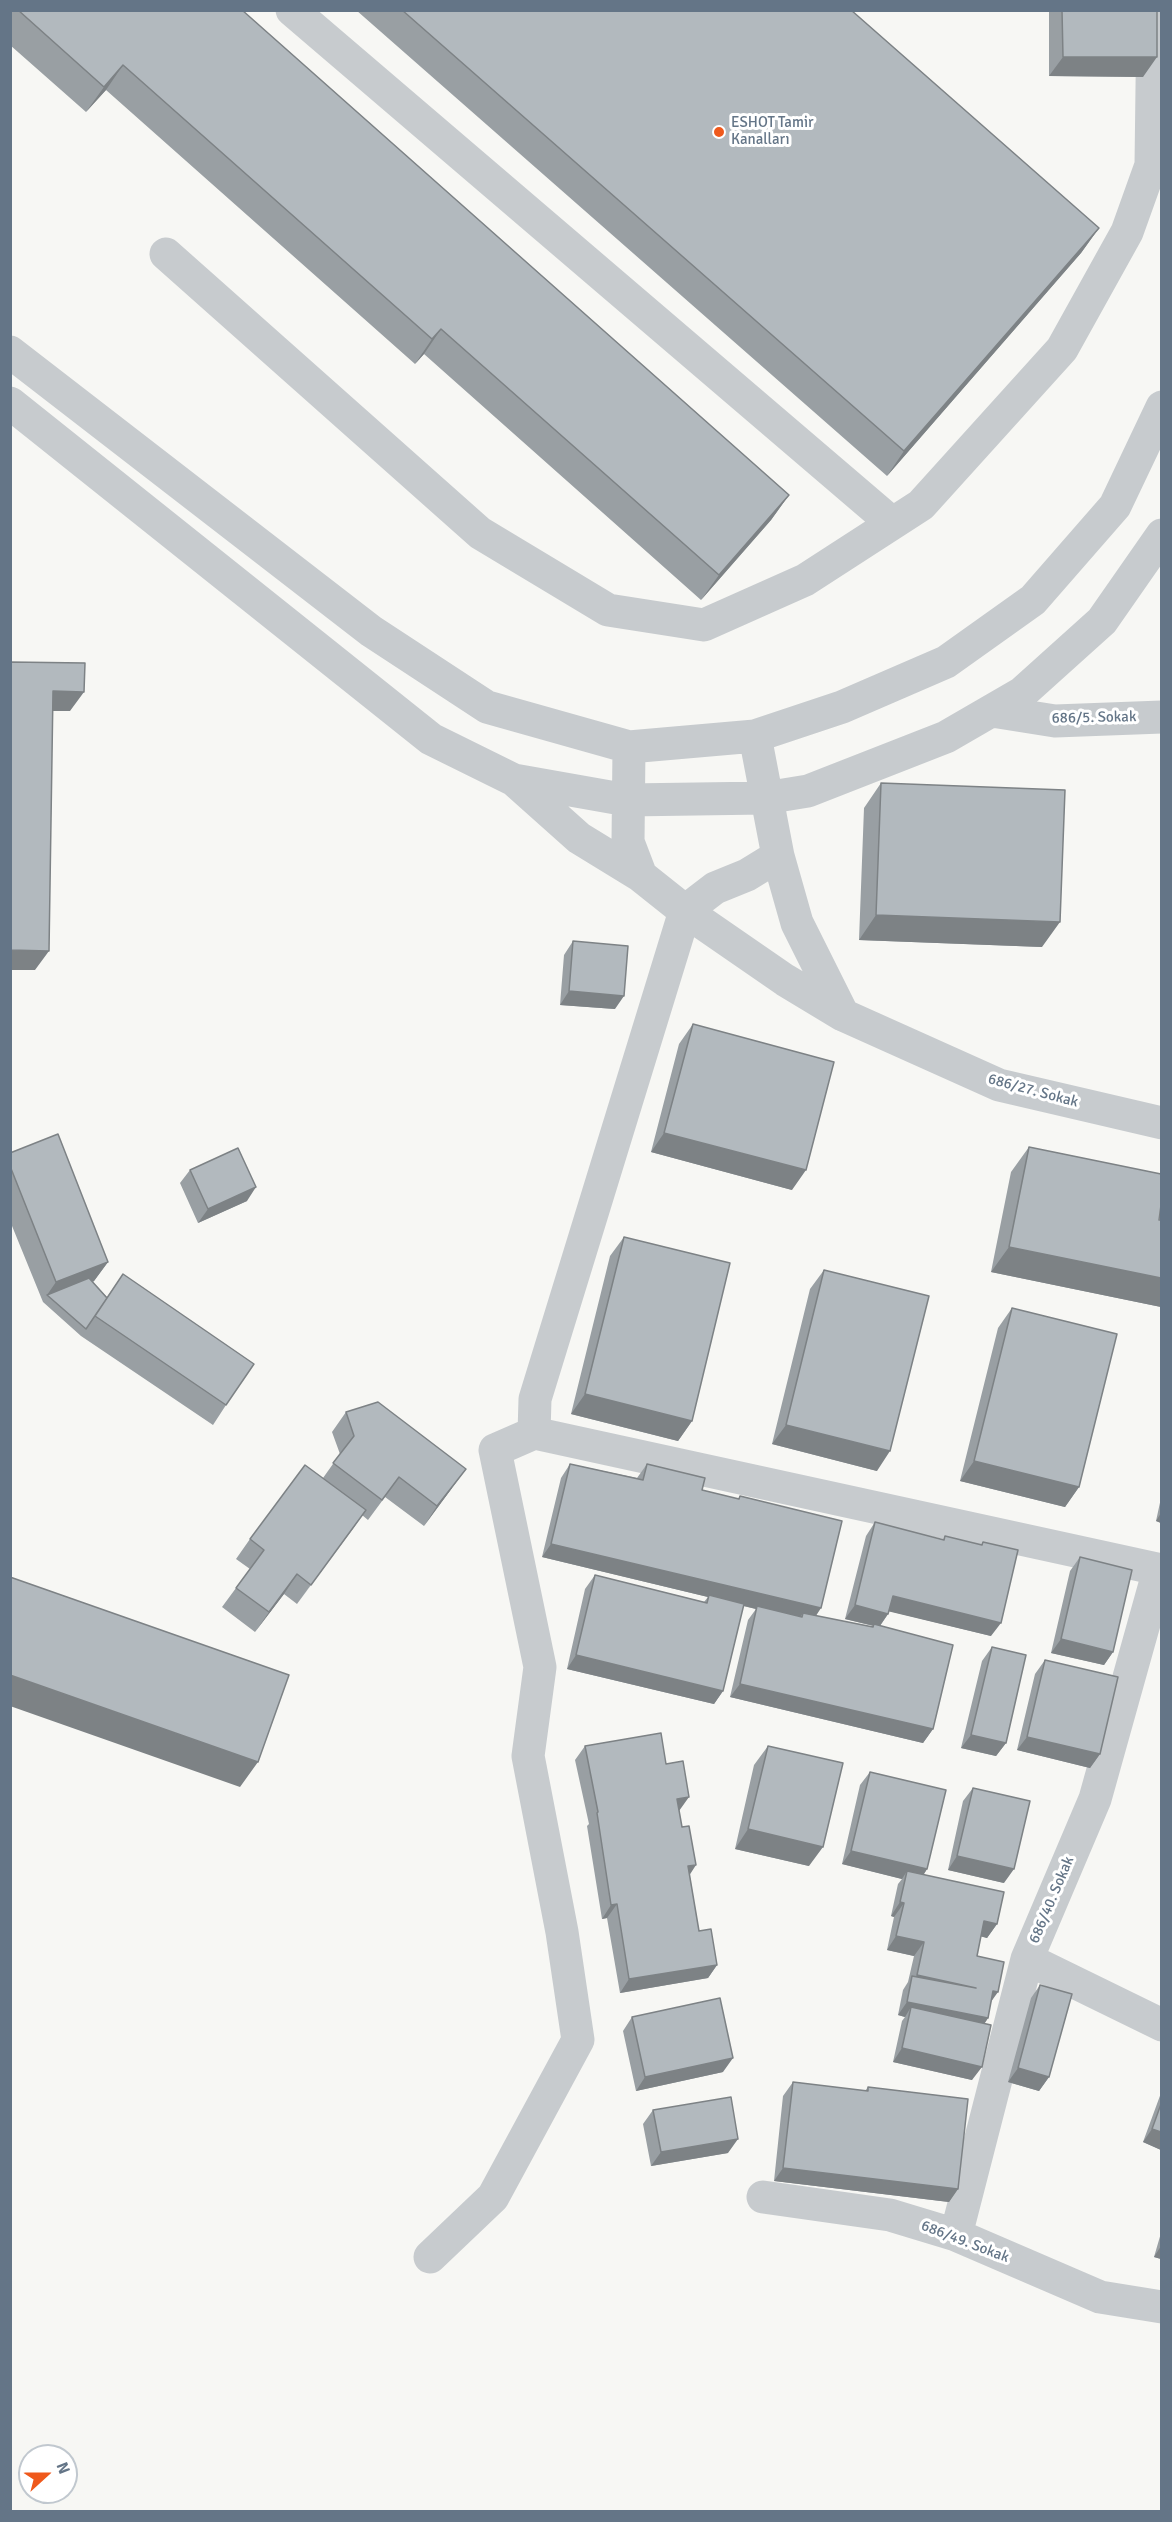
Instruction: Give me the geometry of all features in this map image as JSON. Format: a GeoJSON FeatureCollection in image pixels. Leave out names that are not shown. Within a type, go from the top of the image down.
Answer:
{"type":"FeatureCollection","features":[{"type":"Feature","properties":{"kind":"street"},"geometry":{"type":"LineString","coordinates":[[292,10],[892,523]]}},
{"type":"Feature","properties":{"kind":"street"},"geometry":{"type":"LineString","coordinates":[[166,254],[480,533],[608,610],[704,625],[805,580],[921,505],[1062,349],[1127,232],[1151,165],[1153,10]]}},
{"type":"Feature","properties":{"kind":"street"},"geometry":{"type":"LineString","coordinates":[[10,351],[371,632],[487,707],[629,747],[754,736],[842,707],[946,662],[1033,600],[1115,506],[1161,407]]}},
{"type":"Feature","properties":{"kind":"street"},"geometry":{"type":"LineString","coordinates":[[10,403],[431,739],[514,780],[627,800],[765,798],[808,791],[946,737],[1022,693],[1102,621],[1161,535]]}},
{"type":"Feature","properties":{"kind":"street","name":"686/5. Sokak"},"geometry":{"type":"LineString","coordinates":[[992,711],[1055,721],[1161,717]]}},
{"type":"Feature","properties":{"kind":"street"},"geometry":{"type":"LineString","coordinates":[[754,736],[778,856],[797,924],[843,1015]]}},
{"type":"Feature","properties":{"kind":"street"},"geometry":{"type":"LineString","coordinates":[[629,747],[628,842],[641,876]]}},
{"type":"Feature","properties":{"kind":"street","name":"686/27. Sokak"},"geometry":{"type":"LineString","coordinates":[[514,780],[579,838],[641,876],[685,911],[785,980],[843,1015],[999,1085],[1161,1123]]}},
{"type":"Feature","properties":{"kind":"street"},"geometry":{"type":"LineString","coordinates":[[534,1433],[535,1399],[685,911],[715,888],[747,875],[778,856]]}},
{"type":"Feature","properties":{"kind":"street"},"geometry":{"type":"LineString","coordinates":[[430,2257],[493,2197],[578,2040],[562,1932],[528,1756],[540,1667],[495,1450],[534,1433],[1160,1570]]}},
{"type":"Feature","properties":{"kind":"street","name":"686/40. Sokak"},"geometry":{"type":"LineString","coordinates":[[956,2235],[1027,1959],[1095,1799],[1160,1570]]}},
{"type":"Feature","properties":{"kind":"street"},"geometry":{"type":"LineString","coordinates":[[1027,1959],[1161,2025]]}},
{"type":"Feature","properties":{"kind":"street","name":"686/49. Sokak"},"geometry":{"type":"LineString","coordinates":[[763,2197],[890,2215],[956,2235],[1100,2297],[1161,2307]]}},
{"type":"Feature","properties":{"kind":"building"},"geometry":{"type":"Polygon","coordinates":[[[18,10],[242,10],[789,495],[719,575],[441,329],[432,339],[123,65],[104,87],[18,10]]]}},
{"type":"Feature","properties":{"kind":"building","name":"ESHOT Tamir Kanalları"},"geometry":{"type":"Polygon","coordinates":[[[402,10],[851,10],[1099,228],[904,451],[402,10]]]}},
{"type":"Feature","properties":{"kind":"building"},"geometry":{"type":"Polygon","coordinates":[[[1062,10],[1157,10],[1157,57],[1063,57],[1062,10]]]}},
{"type":"Feature","properties":{"kind":"building"},"geometry":{"type":"Polygon","coordinates":[[[10,662],[85,663],[84,692],[53,691],[49,951],[10,950],[10,662]]]}},
{"type":"Feature","properties":{"kind":"building"},"geometry":{"type":"Polygon","coordinates":[[[881,783],[1065,790],[1060,922],[876,915],[881,783]]]}},
{"type":"Feature","properties":{"kind":"building"},"geometry":{"type":"Polygon","coordinates":[[[573,941],[628,946],[624,996],[569,991],[573,941]]]}},
{"type":"Feature","properties":{"kind":"building"},"geometry":{"type":"Polygon","coordinates":[[[693,1024],[834,1062],[806,1170],[664,1133],[693,1024]]]}},
{"type":"Feature","properties":{"kind":"building"},"geometry":{"type":"Polygon","coordinates":[[[58,1134],[108,1262],[56,1282],[10,1166],[10,1153],[58,1134]]]}},
{"type":"Feature","properties":{"kind":"building"},"geometry":{"type":"Polygon","coordinates":[[[1029,1147],[1161,1174],[1159,1220],[1161,1220],[1161,1278],[1009,1247],[1029,1147]]]}},
{"type":"Feature","properties":{"kind":"building"},"geometry":{"type":"Polygon","coordinates":[[[238,1148],[256,1187],[208,1209],[190,1170],[238,1148]]]}},
{"type":"Feature","properties":{"kind":"building"},"geometry":{"type":"Polygon","coordinates":[[[624,1237],[730,1263],[692,1421],[585,1394],[624,1237]]]}},
{"type":"Feature","properties":{"kind":"building"},"geometry":{"type":"Polygon","coordinates":[[[824,1270],[929,1296],[890,1451],[786,1425],[824,1270]]]}},
{"type":"Feature","properties":{"kind":"building"},"geometry":{"type":"Polygon","coordinates":[[[123,1274],[254,1364],[226,1405],[95,1316],[123,1274]]]}},
{"type":"Feature","properties":{"kind":"building"},"geometry":{"type":"Polygon","coordinates":[[[89,1278],[107,1298],[86,1329],[47,1295],[89,1278]]]}},
{"type":"Feature","properties":{"kind":"building"},"geometry":{"type":"Polygon","coordinates":[[[1012,1308],[1117,1334],[1079,1487],[974,1461],[1012,1308]]]}},
{"type":"Feature","properties":{"kind":"building"},"geometry":{"type":"Polygon","coordinates":[[[378,1402],[466,1469],[437,1506],[399,1477],[382,1500],[333,1463],[354,1436],[346,1412],[378,1402]]]}},
{"type":"Feature","properties":{"kind":"building"},"geometry":{"type":"Polygon","coordinates":[[[570,1464],[643,1480],[647,1464],[705,1478],[702,1490],[739,1499],[740,1496],[842,1521],[821,1608],[551,1544],[570,1464]]]}},
{"type":"Feature","properties":{"kind":"building"},"geometry":{"type":"Polygon","coordinates":[[[305,1465],[366,1510],[311,1585],[297,1574],[269,1612],[236,1588],[264,1550],[250,1539],[305,1465]]]}},
{"type":"Feature","properties":{"kind":"building"},"geometry":{"type":"Polygon","coordinates":[[[875,1522],[944,1540],[945,1536],[982,1545],[983,1542],[1018,1550],[1001,1623],[893,1596],[888,1614],[855,1605],[875,1522]]]}},
{"type":"Feature","properties":{"kind":"building"},"geometry":{"type":"Polygon","coordinates":[[[1080,1557],[1132,1570],[1113,1652],[1061,1639],[1080,1557]]]}},
{"type":"Feature","properties":{"kind":"building"},"geometry":{"type":"Polygon","coordinates":[[[595,1575],[707,1603],[709,1595],[744,1604],[723,1691],[576,1655],[595,1575]]]}},
{"type":"Feature","properties":{"kind":"building"},"geometry":{"type":"Polygon","coordinates":[[[10,1577],[289,1675],[258,1762],[10,1675],[10,1577]]]}},
{"type":"Feature","properties":{"kind":"building"},"geometry":{"type":"Polygon","coordinates":[[[757,1606],[802,1617],[803,1613],[873,1627],[874,1624],[953,1645],[933,1729],[740,1684],[757,1606]]]}},
{"type":"Feature","properties":{"kind":"building"},"geometry":{"type":"Polygon","coordinates":[[[992,1647],[1026,1655],[1006,1743],[971,1735],[992,1647]]]}},
{"type":"Feature","properties":{"kind":"building"},"geometry":{"type":"Polygon","coordinates":[[[1045,1660],[1118,1677],[1100,1754],[1027,1737],[1045,1660]]]}},
{"type":"Feature","properties":{"kind":"building"},"geometry":{"type":"Polygon","coordinates":[[[661,1733],[666,1764],[683,1761],[689,1797],[677,1799],[682,1827],[689,1826],[696,1865],[688,1866],[699,1931],[711,1929],[717,1965],[629,1979],[617,1904],[611,1905],[598,1812],[585,1746],[661,1733]]]}},
{"type":"Feature","properties":{"kind":"building"},"geometry":{"type":"Polygon","coordinates":[[[768,1746],[843,1763],[823,1847],[748,1829],[768,1746]]]}},
{"type":"Feature","properties":{"kind":"building"},"geometry":{"type":"Polygon","coordinates":[[[870,1772],[946,1790],[927,1869],[851,1851],[870,1772]]]}},
{"type":"Feature","properties":{"kind":"building"},"geometry":{"type":"Polygon","coordinates":[[[973,1788],[1030,1801],[1014,1869],[957,1856],[973,1788]]]}},
{"type":"Feature","properties":{"kind":"building"},"geometry":{"type":"Polygon","coordinates":[[[907,1871],[1004,1892],[997,1924],[984,1921],[977,1956],[1004,1962],[998,1992],[993,1991],[988,2018],[907,2002],[912,1976],[976,1988],[917,1975],[924,1942],[896,1936],[904,1903],[900,1902],[907,1871]]]}},
{"type":"Feature","properties":{"kind":"building"},"geometry":{"type":"Polygon","coordinates":[[[1040,1985],[1072,1994],[1049,2077],[1018,2068],[1040,1985]]]}},
{"type":"Feature","properties":{"kind":"building"},"geometry":{"type":"Polygon","coordinates":[[[720,1998],[733,2058],[645,2077],[632,2017],[720,1998]]]}},
{"type":"Feature","properties":{"kind":"building"},"geometry":{"type":"Polygon","coordinates":[[[911,2007],[991,2025],[982,2067],[902,2048],[911,2007]]]}},
{"type":"Feature","properties":{"kind":"building"},"geometry":{"type":"Polygon","coordinates":[[[793,2082],[868,2091],[868,2087],[968,2099],[958,2189],[783,2168],[793,2082]]]}},
{"type":"Feature","properties":{"kind":"building"},"geometry":{"type":"Polygon","coordinates":[[[731,2097],[738,2139],[661,2152],[653,2110],[731,2097]]]}},
{"type":"Feature","properties":{"kind":"building"},"geometry":{"type":"Polygon","coordinates":[[[1161,2104],[1161,2132],[1152,2129],[1161,2104]]]}},
{"type":"Feature","properties":{"kind":"place","name":"ESHOT Tamir Kanalları"},"geometry":{"type":"Point","coordinates":[719,132]}}]}
